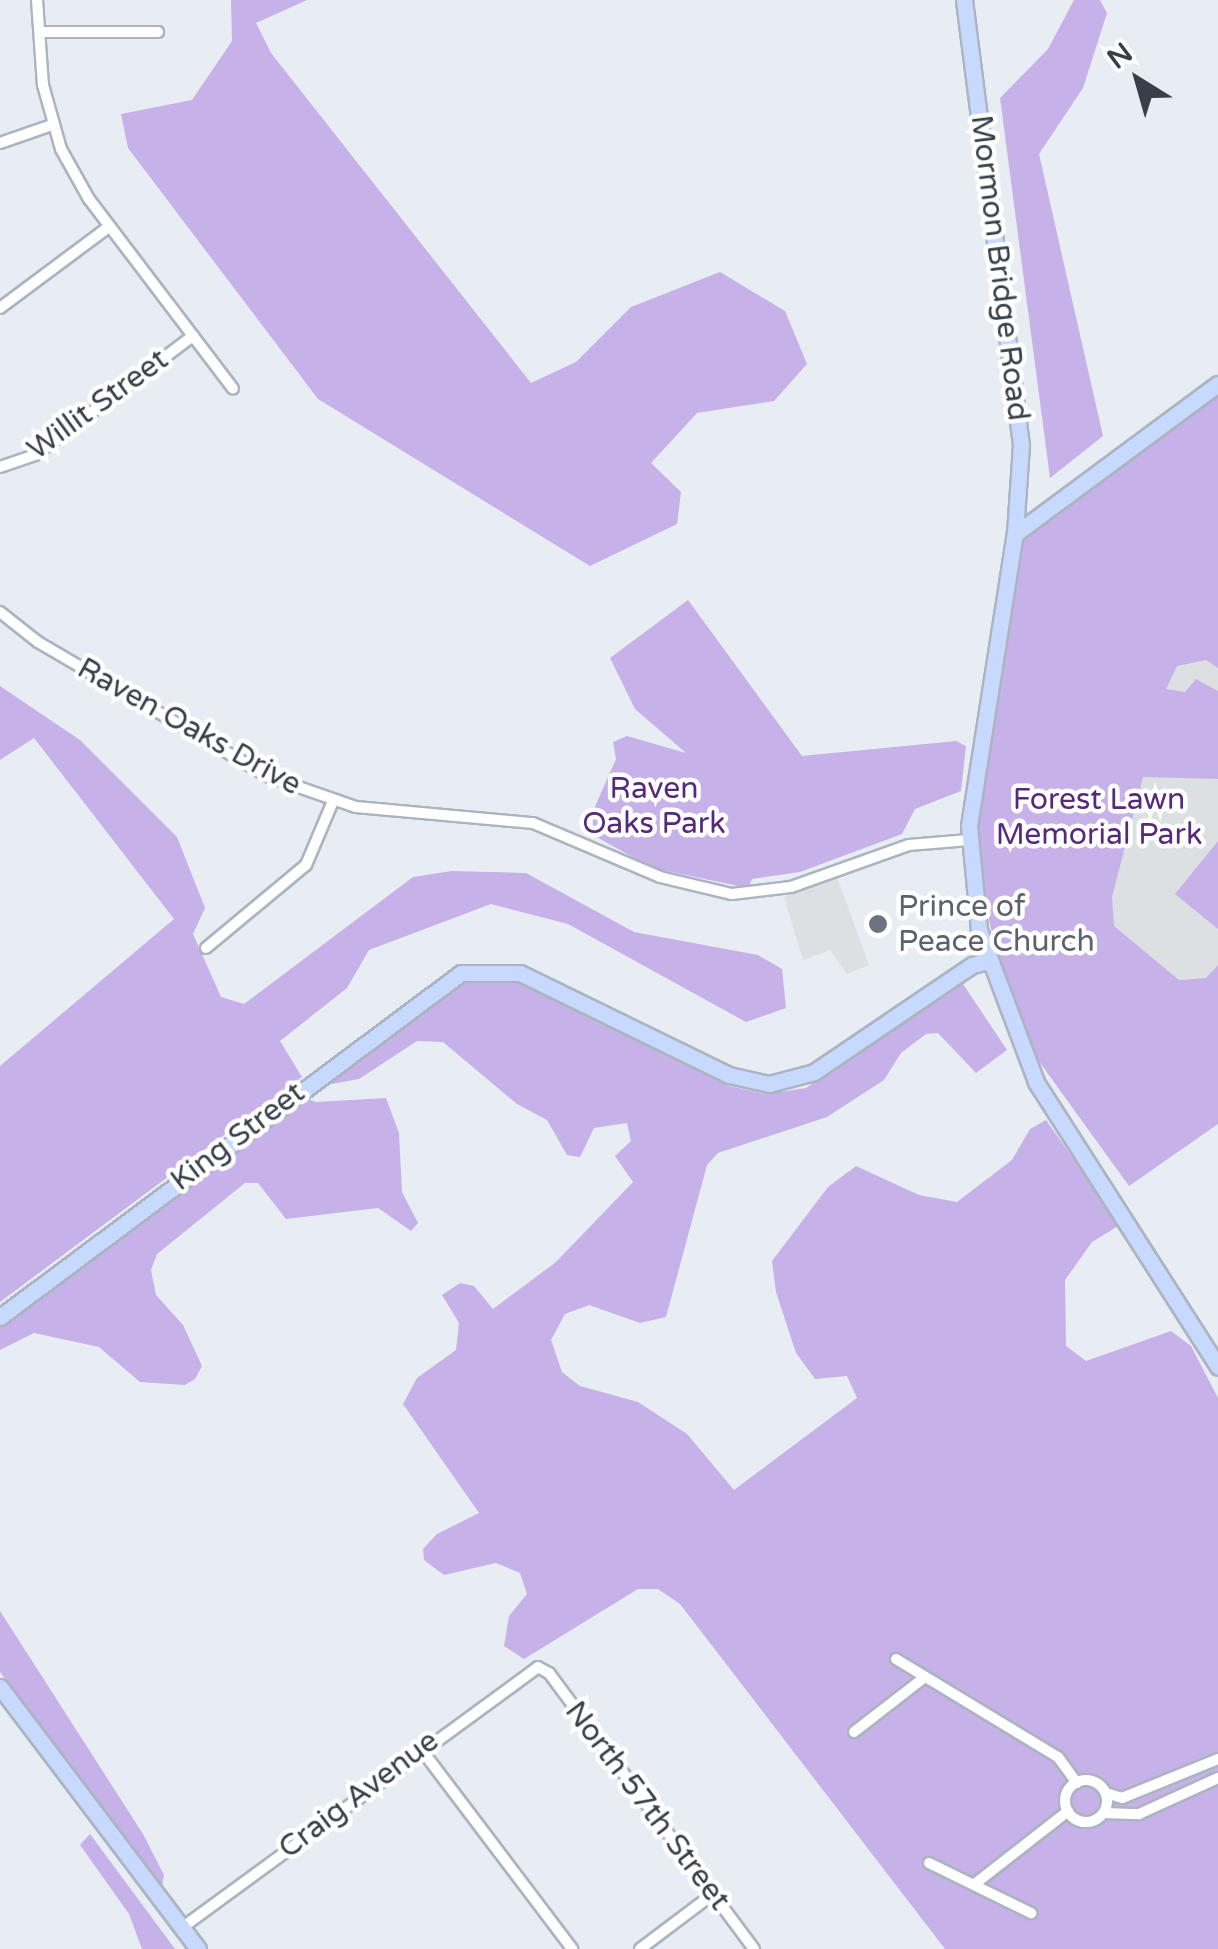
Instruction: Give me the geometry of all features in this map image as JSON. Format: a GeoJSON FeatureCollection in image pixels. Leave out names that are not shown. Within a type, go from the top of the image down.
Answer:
{"type":"FeatureCollection","features":[{"type":"Feature","properties":{"kind":"main road","name":"Mormon Bridge Road"},"geometry":{"type":"LineString","coordinates":[[964,0],[1019,396],[1015,534],[969,840],[988,960],[1036,1082],[1218,1368]]}},
{"type":"Feature","properties":{"kind":"main road"},"geometry":{"type":"LineString","coordinates":[[1015,534],[1218,384]]}},
{"type":"Feature","properties":{"kind":"main road","name":"King Street"},"geometry":{"type":"LineString","coordinates":[[0,1317],[435,986],[482,969],[520,973],[729,1075],[764,1084],[814,1072],[972,965],[988,960]]}},
{"type":"Feature","properties":{"kind":"main road"},"geometry":{"type":"LineString","coordinates":[[0,1687],[198,1949]]}},
{"type":"Feature","properties":{"kind":"street"},"geometry":{"type":"LineString","coordinates":[[37,0],[52,125],[74,175],[233,388]]}},
{"type":"Feature","properties":{"kind":"street"},"geometry":{"type":"LineString","coordinates":[[40,32],[158,32]]}},
{"type":"Feature","properties":{"kind":"street"},"geometry":{"type":"LineString","coordinates":[[0,143],[52,125]]}},
{"type":"Feature","properties":{"kind":"street"},"geometry":{"type":"LineString","coordinates":[[0,308],[110,226]]}},
{"type":"Feature","properties":{"kind":"street","name":"Willit Street"},"geometry":{"type":"LineString","coordinates":[[0,466],[35,456],[193,336]]}},
{"type":"Feature","properties":{"kind":"street","name":"Raven Oaks Drive"},"geometry":{"type":"LineString","coordinates":[[0,612],[38,642],[267,776],[333,801],[533,823],[660,877],[732,894],[795,886],[909,845],[969,840]]}},
{"type":"Feature","properties":{"kind":"street"},"geometry":{"type":"LineString","coordinates":[[206,948],[306,865],[333,801]]}},
{"type":"Feature","properties":{"kind":"street"},"geometry":{"type":"LineString","coordinates":[[896,1659],[1058,1757],[1077,1783]]}},
{"type":"Feature","properties":{"kind":"street","name":"Craig Avenue"},"geometry":{"type":"LineString","coordinates":[[182,1928],[421,1748],[538,1667]]}},
{"type":"Feature","properties":{"kind":"street","name":"North 57th Street"},"geometry":{"type":"LineString","coordinates":[[538,1667],[550,1673],[754,1949]]}},
{"type":"Feature","properties":{"kind":"street"},"geometry":{"type":"LineString","coordinates":[[854,1732],[925,1677]]}},
{"type":"Feature","properties":{"kind":"street"},"geometry":{"type":"LineString","coordinates":[[421,1748],[572,1949]]}},
{"type":"Feature","properties":{"kind":"street"},"geometry":{"type":"LineString","coordinates":[[1068,1811],[1066,1797],[1077,1783],[1092,1781],[1106,1794],[1122,1798],[1218,1759]]}},
{"type":"Feature","properties":{"kind":"street"},"geometry":{"type":"LineString","coordinates":[[1068,1811],[1086,1822],[1104,1812],[1138,1814],[1218,1778]]}},
{"type":"Feature","properties":{"kind":"street"},"geometry":{"type":"LineString","coordinates":[[1104,1812],[1106,1794]]}},
{"type":"Feature","properties":{"kind":"street"},"geometry":{"type":"LineString","coordinates":[[976,1884],[1068,1811]]}},
{"type":"Feature","properties":{"kind":"street"},"geometry":{"type":"LineString","coordinates":[[929,1863],[1031,1912]]}},
{"type":"Feature","properties":{"kind":"street"},"geometry":{"type":"LineString","coordinates":[[640,1949],[713,1894]]}},
{"type":"Feature","properties":{"kind":"green space"},"geometry":{"type":"Polygon","coordinates":[[[231,0],[307,0],[256,23],[271,53],[531,383],[576,362],[631,307],[720,272],[785,311],[807,364],[774,401],[697,413],[651,463],[681,492],[677,524],[590,566],[318,399],[128,148],[121,114],[192,100],[232,41],[231,0]]]}},
{"type":"Feature","properties":{"kind":"green space"},"geometry":{"type":"Polygon","coordinates":[[[1074,0],[1100,0],[1107,13],[1083,88],[1039,154],[1103,436],[1050,478],[1000,98],[1048,49],[1074,0]]]}},
{"type":"Feature","properties":{"kind":"green space","name":"Forest Lawn Memorial Park"},"geometry":{"type":"Polygon","coordinates":[[[1218,389],[1218,1124],[1129,1186],[1038,1060],[1007,994],[982,892],[977,803],[1022,535],[1218,389]]]}},
{"type":"Feature","properties":{"kind":"green space","name":"Raven Oaks Park"},"geometry":{"type":"Polygon","coordinates":[[[688,600],[802,756],[956,741],[966,746],[961,791],[915,809],[902,834],[800,872],[752,879],[748,888],[652,868],[593,835],[593,811],[616,759],[613,742],[627,736],[686,753],[635,709],[610,658],[688,600]]]}},
{"type":"Feature","properties":{"kind":"green space"},"geometry":{"type":"Polygon","coordinates":[[[0,686],[80,740],[177,837],[205,908],[193,934],[221,997],[244,1004],[413,877],[452,871],[526,873],[634,932],[758,955],[782,969],[786,1008],[746,1022],[568,924],[491,904],[369,950],[347,988],[280,1041],[302,1077],[0,1302],[0,1066],[174,919],[34,738],[0,760],[0,686]]]}},
{"type":"Feature","properties":{"kind":"green space"},"geometry":{"type":"Polygon","coordinates":[[[482,974],[508,978],[729,1086],[766,1094],[806,1088],[961,981],[1007,1050],[976,1073],[938,1033],[926,1034],[901,1053],[884,1080],[827,1117],[718,1153],[707,1165],[666,1317],[640,1323],[589,1305],[565,1314],[551,1340],[562,1372],[580,1386],[638,1402],[687,1434],[734,1490],[857,1398],[847,1376],[815,1379],[796,1353],[776,1292],[772,1261],[828,1187],[856,1166],[919,1195],[957,1202],[1012,1160],[1030,1129],[1046,1120],[1120,1225],[1092,1242],[1065,1280],[1066,1346],[1086,1361],[1171,1331],[1191,1346],[1218,1398],[1218,1949],[945,1949],[680,1604],[658,1589],[638,1589],[524,1659],[504,1646],[509,1616],[527,1594],[520,1573],[496,1563],[444,1575],[424,1560],[423,1549],[437,1534],[479,1513],[403,1404],[417,1378],[456,1350],[459,1323],[442,1295],[460,1283],[474,1286],[493,1309],[556,1262],[633,1182],[615,1156],[631,1141],[627,1123],[594,1128],[580,1157],[567,1155],[547,1120],[517,1104],[443,1042],[417,1041],[359,1079],[326,1085],[451,986],[482,974]]]}},
{"type":"Feature","properties":{"kind":"green space"},"geometry":{"type":"Polygon","coordinates":[[[302,1097],[316,1102],[386,1098],[399,1133],[402,1192],[418,1223],[411,1231],[378,1208],[286,1219],[258,1183],[245,1183],[157,1254],[151,1270],[156,1295],[183,1325],[202,1366],[195,1379],[185,1385],[140,1382],[99,1347],[34,1333],[0,1350],[0,1324],[302,1097]]]}},
{"type":"Feature","properties":{"kind":"green space"},"geometry":{"type":"Polygon","coordinates":[[[0,1611],[143,1834],[164,1875],[162,1886],[0,1672],[0,1611]]]}},
{"type":"Feature","properties":{"kind":"green space"},"geometry":{"type":"Polygon","coordinates":[[[90,1834],[175,1949],[142,1949],[129,1914],[80,1845],[90,1834]]]}},
{"type":"Feature","properties":{"kind":"shaded area"},"geometry":{"type":"Polygon","coordinates":[[[1206,660],[1218,668],[1218,691],[1196,679],[1185,692],[1166,689],[1177,666],[1206,660]]]}},
{"type":"Feature","properties":{"kind":"shaded area"},"geometry":{"type":"Polygon","coordinates":[[[1143,777],[1218,779],[1218,841],[1175,894],[1218,929],[1218,965],[1206,978],[1179,980],[1114,926],[1112,897],[1143,777]]]}},
{"type":"Feature","properties":{"kind":"shaded area"},"geometry":{"type":"Polygon","coordinates":[[[837,877],[869,965],[847,974],[830,950],[803,960],[784,897],[837,877]]]}},
{"type":"Feature","properties":{"kind":"place","name":"Prince of Peace Church"},"geometry":{"type":"Point","coordinates":[878,924]}}]}
